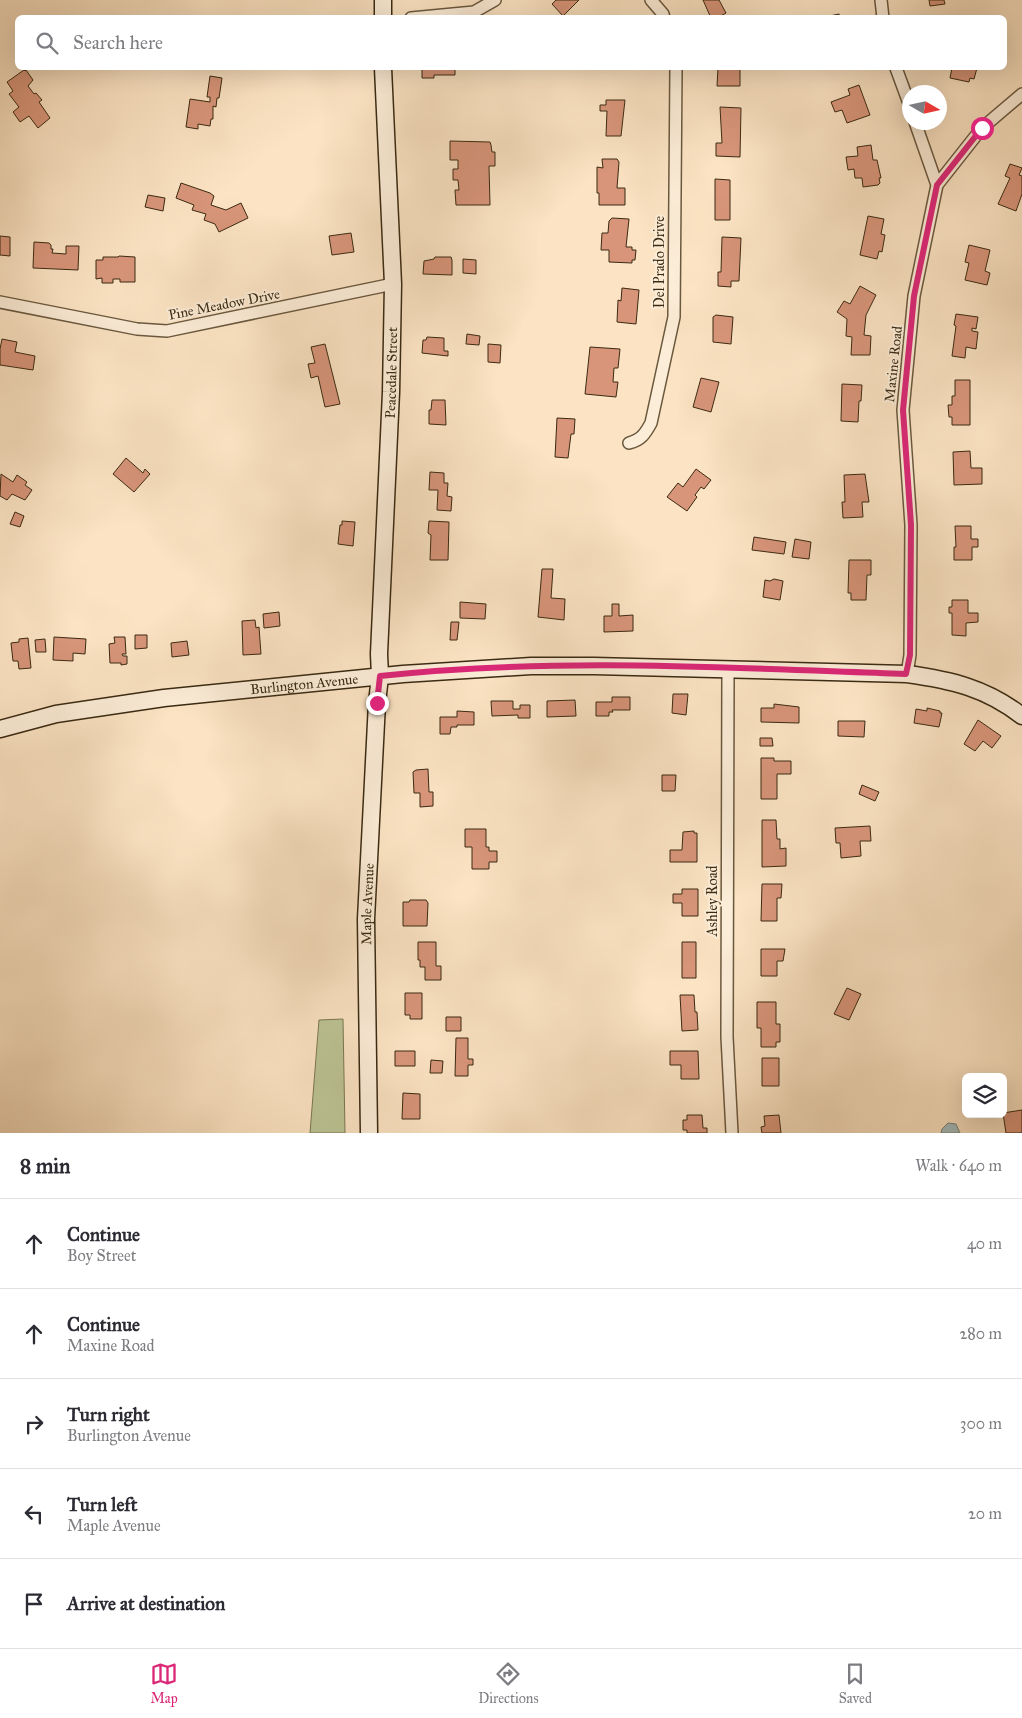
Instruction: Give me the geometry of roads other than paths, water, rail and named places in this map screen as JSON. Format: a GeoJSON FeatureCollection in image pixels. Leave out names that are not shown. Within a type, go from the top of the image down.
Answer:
{"type":"FeatureCollection","features":[{"type":"Feature","properties":{"kind":"main road"},"geometry":{"type":"LineString","coordinates":[[383,0],[383,15]]}},
{"type":"Feature","properties":{"kind":"main road","name":"Peacedale Street"},"geometry":{"type":"LineString","coordinates":[[380,676],[379,654],[392,392],[393,284],[383,70]]}},
{"type":"Feature","properties":{"kind":"main road","name":"Burlington Avenue"},"geometry":{"type":"LineString","coordinates":[[0,729],[56,714],[164,698],[380,676],[531,666],[906,674],[956,682],[1004,702],[1022,716]]}},
{"type":"Feature","properties":{"kind":"main road","name":"Maple Avenue"},"geometry":{"type":"LineString","coordinates":[[369,1133],[366,919],[380,676]]}},
{"type":"Feature","properties":{"kind":"street"},"geometry":{"type":"LineString","coordinates":[[442,15],[474,12],[495,0]]}},
{"type":"Feature","properties":{"kind":"street"},"geometry":{"type":"LineString","coordinates":[[651,0],[662,15]]}},
{"type":"Feature","properties":{"kind":"street"},"geometry":{"type":"LineString","coordinates":[[881,0],[883,15]]}},
{"type":"Feature","properties":{"kind":"street","name":"Del Prado Drive"},"geometry":{"type":"LineString","coordinates":[[629,443],[638,440],[646,433],[651,423],[674,317],[676,70]]}},
{"type":"Feature","properties":{"kind":"street"},"geometry":{"type":"LineString","coordinates":[[897,70],[902,85]]}},
{"type":"Feature","properties":{"kind":"street"},"geometry":{"type":"LineString","coordinates":[[937,185],[982,128],[1022,94]]}},
{"type":"Feature","properties":{"kind":"street"},"geometry":{"type":"LineString","coordinates":[[918,130],[937,185]]}},
{"type":"Feature","properties":{"kind":"street","name":"Maxine Road"},"geometry":{"type":"LineString","coordinates":[[906,674],[910,655],[911,525],[903,410],[914,296],[937,185]]}},
{"type":"Feature","properties":{"kind":"street","name":"Pine Meadow Drive"},"geometry":{"type":"LineString","coordinates":[[0,302],[136,329],[167,331],[393,284]]}},
{"type":"Feature","properties":{"kind":"street","name":"Ashley Road"},"geometry":{"type":"LineString","coordinates":[[728,669],[727,1037],[732,1133]]}},
{"type":"Feature","properties":{"kind":"water"},"geometry":{"type":"Polygon","coordinates":[[[948,1123],[956,1124],[960,1133],[941,1133],[948,1123]]]}}]}
